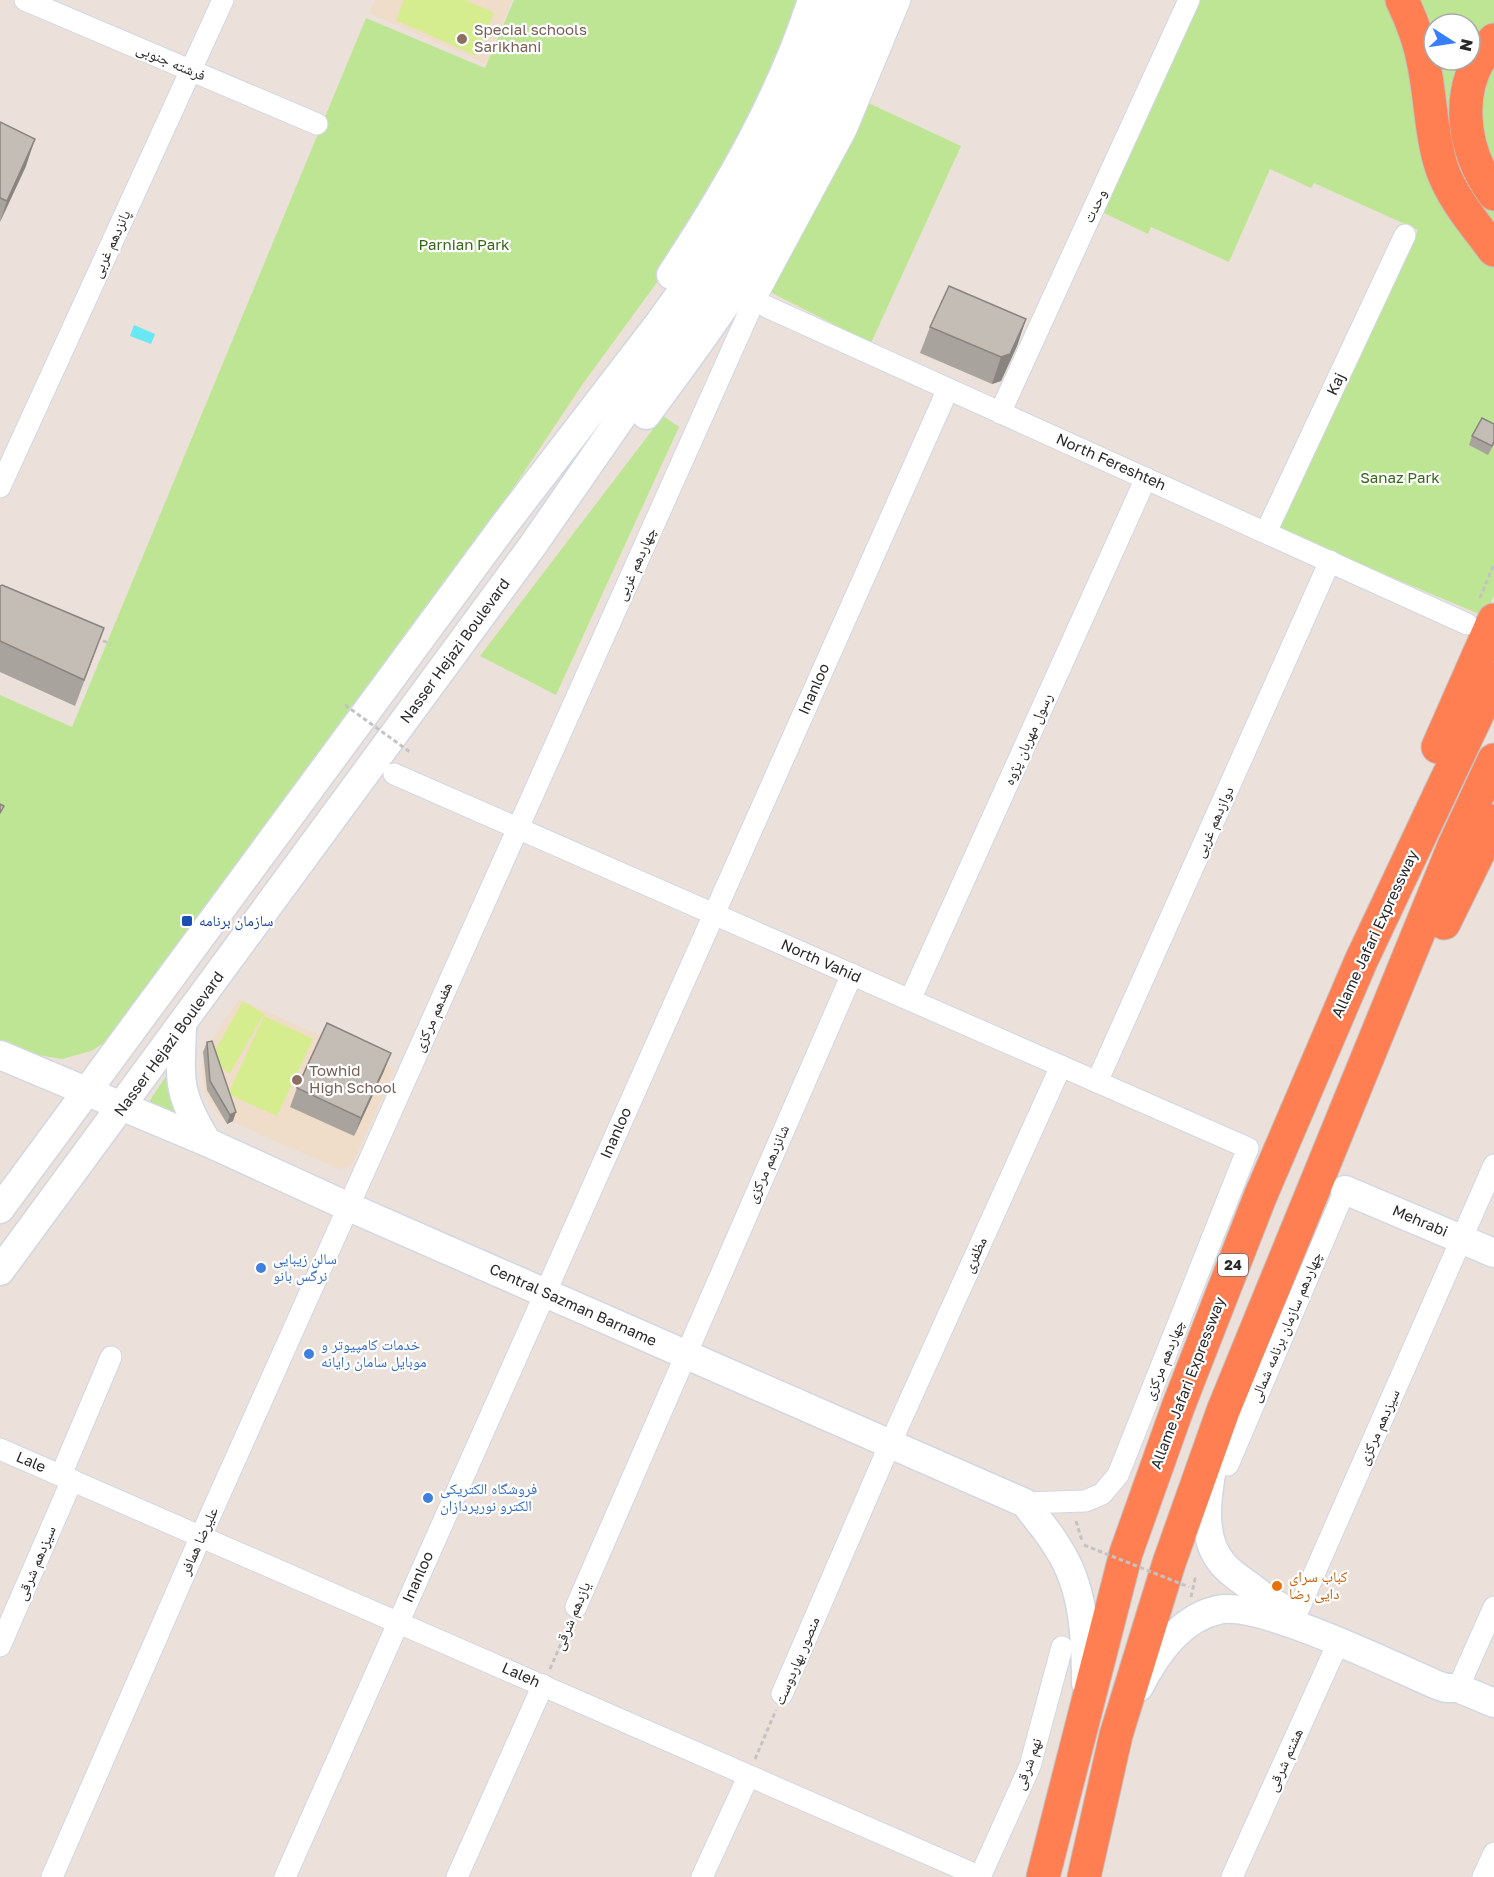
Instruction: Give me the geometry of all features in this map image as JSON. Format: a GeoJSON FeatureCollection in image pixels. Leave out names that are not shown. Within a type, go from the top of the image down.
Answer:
{"type":"FeatureCollection","features":[{"type":"Feature","properties":{"kind":"highway"},"geometry":{"type":"LineString","coordinates":[[1402,0],[1418,40],[1424,65],[1436,150],[1443,171],[1460,205],[1494,250]]}},
{"type":"Feature","properties":{"kind":"highway"},"geometry":{"type":"LineString","coordinates":[[1494,40],[1478,62],[1471,83],[1466,120],[1471,154],[1494,194]]}},
{"type":"Feature","properties":{"kind":"highway"},"geometry":{"type":"LineString","coordinates":[[1361,961],[1479,617]]}},
{"type":"Feature","properties":{"kind":"highway","name":"Allame Jafari Expressway"},"geometry":{"type":"LineString","coordinates":[[1042,1877],[1126,1552],[1178,1407],[1260,1197],[1361,961],[1494,679]]}},
{"type":"Feature","properties":{"kind":"highway"},"geometry":{"type":"LineString","coordinates":[[1084,1877],[1116,1735],[1169,1563],[1223,1411],[1454,846],[1494,760]]}},
{"type":"Feature","properties":{"kind":"highway"},"geometry":{"type":"LineString","coordinates":[[1344,1119],[1494,821]]}},
{"type":"Feature","properties":{"kind":"main road"},"geometry":{"type":"LineString","coordinates":[[504,524],[570,417],[672,274],[736,171],[791,57],[812,0]]}},
{"type":"Feature","properties":{"kind":"main road"},"geometry":{"type":"LineString","coordinates":[[0,1209],[504,524],[660,322],[731,223],[783,126],[812,64],[835,0]]}},
{"type":"Feature","properties":{"kind":"main road","name":"Nasser Hejazi Boulevard"},"geometry":{"type":"LineString","coordinates":[[0,1271],[182,1027],[533,545],[747,236],[807,125],[858,0]]}},
{"type":"Feature","properties":{"kind":"main road"},"geometry":{"type":"LineString","coordinates":[[533,545],[630,436],[741,284],[824,138],[851,77],[879,0]]}},
{"type":"Feature","properties":{"kind":"main road"},"geometry":{"type":"LineString","coordinates":[[182,1027],[180,1077],[183,1095],[188,1110],[207,1142]]}},
{"type":"Feature","properties":{"kind":"main road","name":"Central Sazman Barname"},"geometry":{"type":"LineString","coordinates":[[0,1054],[122,1108],[207,1142],[349,1207],[1024,1503]]}},
{"type":"Feature","properties":{"kind":"main road","name":"Mehrabi"},"geometry":{"type":"LineString","coordinates":[[1345,1190],[1494,1253]]}},
{"type":"Feature","properties":{"kind":"main road"},"geometry":{"type":"LineString","coordinates":[[1223,1411],[1208,1485],[1208,1528],[1214,1550],[1222,1564],[1275,1605],[1450,1678],[1458,1688]]}},
{"type":"Feature","properties":{"kind":"main road"},"geometry":{"type":"LineString","coordinates":[[1024,1503],[1059,1548],[1076,1588],[1086,1652],[1086,1704]]}},
{"type":"Feature","properties":{"kind":"main road"},"geometry":{"type":"LineString","coordinates":[[1116,1735],[1150,1665],[1173,1636],[1199,1617],[1220,1609],[1271,1615],[1446,1689],[1458,1688],[1494,1703]]}},
{"type":"Feature","properties":{"kind":"street","name":"فرشته جنوبی"},"geometry":{"type":"LineString","coordinates":[[25,0],[317,124]]}},
{"type":"Feature","properties":{"kind":"street","name":"پانزدهم غربی"},"geometry":{"type":"LineString","coordinates":[[0,487],[222,0]]}},
{"type":"Feature","properties":{"kind":"street"},"geometry":{"type":"LineString","coordinates":[[754,301],[846,130],[900,0]]}},
{"type":"Feature","properties":{"kind":"street","name":"وحدت"},"geometry":{"type":"LineString","coordinates":[[1000,412],[1189,0]]}},
{"type":"Feature","properties":{"kind":"street","name":"Kaj"},"geometry":{"type":"LineString","coordinates":[[1266,532],[1405,235]]}},
{"type":"Feature","properties":{"kind":"street","name":"North Fereshteh"},"geometry":{"type":"LineString","coordinates":[[754,301],[1330,561],[1479,617]]}},
{"type":"Feature","properties":{"kind":"street","name":"چهاردهم غربی"},"geometry":{"type":"LineString","coordinates":[[518,828],[754,301]]}},
{"type":"Feature","properties":{"kind":"street","name":"Inanloo"},"geometry":{"type":"LineString","coordinates":[[285,1877],[948,389]]}},
{"type":"Feature","properties":{"kind":"street","name":"رسول مهربان پژوه"},"geometry":{"type":"LineString","coordinates":[[910,1000],[1146,478]]}},
{"type":"Feature","properties":{"kind":"street","name":"دوازدهم غربی"},"geometry":{"type":"LineString","coordinates":[[1097,1082],[1330,561]]}},
{"type":"Feature","properties":{"kind":"street","name":"North Vahid"},"geometry":{"type":"LineString","coordinates":[[394,774],[1248,1148]]}},
{"type":"Feature","properties":{"kind":"street","name":"هفدهم مرکزی"},"geometry":{"type":"LineString","coordinates":[[349,1207],[518,828]]}},
{"type":"Feature","properties":{"kind":"street","name":"شانزدهم مرکزی"},"geometry":{"type":"LineString","coordinates":[[685,1354],[852,974]]}},
{"type":"Feature","properties":{"kind":"street","name":"مظفری"},"geometry":{"type":"LineString","coordinates":[[890,1444],[1061,1066]]}},
{"type":"Feature","properties":{"kind":"street","name":"چهاردهم مرکزی"},"geometry":{"type":"LineString","coordinates":[[1024,1503],[1085,1501],[1102,1494],[1119,1475],[1248,1148]]}},
{"type":"Feature","properties":{"kind":"street","name":"سیزدهم مرکزی"},"geometry":{"type":"LineString","coordinates":[[1296,1615],[1494,1165]]}},
{"type":"Feature","properties":{"kind":"street","name":"چهاردهم سازمان برنامه شمالی"},"geometry":{"type":"LineString","coordinates":[[1228,1465],[1345,1190]]}},
{"type":"Feature","properties":{"kind":"street","name":"علیرضا همافر"},"geometry":{"type":"LineString","coordinates":[[52,1877],[201,1536],[349,1207]]}},
{"type":"Feature","properties":{"kind":"street","name":"یازدهم شرقی"},"geometry":{"type":"LineString","coordinates":[[576,1607],[685,1354]]}},
{"type":"Feature","properties":{"kind":"street","name":"سیزدهم شرقی"},"geometry":{"type":"LineString","coordinates":[[0,1646],[111,1357]]}},
{"type":"Feature","properties":{"kind":"street","name":"منصور بهاردوست"},"geometry":{"type":"LineString","coordinates":[[782,1694],[890,1444]]}},
{"type":"Feature","properties":{"kind":"street","name":"Lale"},"geometry":{"type":"LineString","coordinates":[[0,1449],[66,1478]]}},
{"type":"Feature","properties":{"kind":"street","name":"Laleh"},"geometry":{"type":"LineString","coordinates":[[66,1478],[980,1877]]}},
{"type":"Feature","properties":{"kind":"street"},"geometry":{"type":"LineString","coordinates":[[1458,1688],[1494,1607]]}},
{"type":"Feature","properties":{"kind":"street","name":"هشتم شرقی"},"geometry":{"type":"LineString","coordinates":[[1232,1877],[1338,1643]]}},
{"type":"Feature","properties":{"kind":"street","name":"نهم شرقی"},"geometry":{"type":"LineString","coordinates":[[980,1877],[1030,1766],[1062,1647]]}},
{"type":"Feature","properties":{"kind":"street"},"geometry":{"type":"LineString","coordinates":[[457,1877],[543,1685]]}},
{"type":"Feature","properties":{"kind":"street"},"geometry":{"type":"LineString","coordinates":[[702,1877],[748,1777]]}},
{"type":"Feature","properties":{"kind":"street"},"geometry":{"type":"LineString","coordinates":[[1483,1877],[1494,1853]]}},
{"type":"Feature","properties":{"kind":"path"},"geometry":{"type":"LineString","coordinates":[[1479,617],[1494,564]]}},
{"type":"Feature","properties":{"kind":"path"},"geometry":{"type":"LineString","coordinates":[[94,638],[111,644]]}},
{"type":"Feature","properties":{"kind":"path"},"geometry":{"type":"LineString","coordinates":[[345,705],[410,752],[409,759]]}},
{"type":"Feature","properties":{"kind":"path"},"geometry":{"type":"LineString","coordinates":[[1076,1521],[1084,1545],[1189,1587]]}},
{"type":"Feature","properties":{"kind":"path","name":"یازدهم شرقی"},"geometry":{"type":"LineString","coordinates":[[543,1685],[576,1607]]}},
{"type":"Feature","properties":{"kind":"path","name":"منصور بهاردوست"},"geometry":{"type":"LineString","coordinates":[[748,1777],[782,1694]]}},
{"type":"Feature","properties":{"kind":"shaded area","name":"Special schools Sarikhani"},"geometry":{"type":"Polygon","coordinates":[[[375,0],[512,0],[486,64],[369,13],[375,0]]]}},
{"type":"Feature","properties":{"kind":"shaded area","name":"Towhid High School"},"geometry":{"type":"Polygon","coordinates":[[[239,999],[395,1069],[352,1165],[339,1169],[219,1116],[204,1090],[202,1065],[206,1048],[239,999]]]}},
{"type":"Feature","properties":{"kind":"green space","name":"Special schools Sarikhani"},"geometry":{"type":"Polygon","coordinates":[[[404,0],[465,0],[494,13],[476,56],[396,20],[404,0]]]}},
{"type":"Feature","properties":{"kind":"green space","name":"Parnian Park"},"geometry":{"type":"Polygon","coordinates":[[[514,0],[806,0],[792,40],[666,270],[582,385],[516,484],[181,938],[112,1038],[91,1051],[62,1059],[38,1055],[0,1040],[0,695],[72,727],[366,18],[485,68],[514,0]]]}},
{"type":"Feature","properties":{"kind":"green space","name":"Sanaz Park"},"geometry":{"type":"Polygon","coordinates":[[[1196,0],[1396,0],[1417,65],[1494,262],[1494,596],[1484,616],[1274,528],[1418,230],[1314,183],[1311,188],[1270,169],[1229,262],[1151,227],[1148,234],[1102,212],[1196,0]]]}},
{"type":"Feature","properties":{"kind":"green space"},"geometry":{"type":"Polygon","coordinates":[[[1411,0],[1494,0],[1494,28],[1482,44],[1482,12],[1422,12],[1422,39],[1411,0]]]}},
{"type":"Feature","properties":{"kind":"green space"},"geometry":{"type":"Polygon","coordinates":[[[1494,51],[1494,180],[1477,144],[1486,66],[1494,51]]]}},
{"type":"Feature","properties":{"kind":"green space"},"geometry":{"type":"Polygon","coordinates":[[[1431,72],[1476,72],[1494,205],[1494,239],[1468,204],[1431,72]]]}},
{"type":"Feature","properties":{"kind":"green space"},"geometry":{"type":"Polygon","coordinates":[[[862,100],[961,146],[871,343],[764,289],[862,100]]]}},
{"type":"Feature","properties":{"kind":"green space"},"geometry":{"type":"Polygon","coordinates":[[[663,416],[679,427],[556,695],[480,656],[663,416]]]}},
{"type":"Feature","properties":{"kind":"green space"},"geometry":{"type":"Polygon","coordinates":[[[243,1001],[264,1014],[230,1073],[209,1061],[243,1001]]]}},
{"type":"Feature","properties":{"kind":"green space"},"geometry":{"type":"Polygon","coordinates":[[[264,1016],[313,1039],[277,1116],[228,1094],[264,1016]]]}},
{"type":"Feature","properties":{"kind":"green space"},"geometry":{"type":"Polygon","coordinates":[[[169,1072],[185,1120],[148,1103],[169,1072]]]}},
{"type":"Feature","properties":{"kind":"water"},"geometry":{"type":"Polygon","coordinates":[[[134,325],[155,334],[151,344],[130,336],[134,325]]]}},
{"type":"Feature","properties":{"kind":"building"},"geometry":{"type":"Polygon","coordinates":[[[0,122],[35,139],[7,201],[0,198],[0,122]]]}},
{"type":"Feature","properties":{"kind":"building"},"geometry":{"type":"Polygon","coordinates":[[[949,286],[1026,319],[1010,354],[1001,357],[930,327],[949,286]]]}},
{"type":"Feature","properties":{"kind":"building"},"geometry":{"type":"Polygon","coordinates":[[[1482,418],[1494,424],[1492,446],[1472,436],[1482,418]]]}},
{"type":"Feature","properties":{"kind":"building"},"geometry":{"type":"Polygon","coordinates":[[[0,586],[104,628],[84,680],[0,641],[0,586]]]}},
{"type":"Feature","properties":{"kind":"building"},"geometry":{"type":"Polygon","coordinates":[[[327,1023],[391,1053],[361,1118],[297,1088],[327,1023]]]}},
{"type":"Feature","properties":{"kind":"building"},"geometry":{"type":"Polygon","coordinates":[[[212,1041],[236,1112],[230,1115],[210,1081],[207,1042],[212,1041]]]}},
{"type":"Feature","properties":{"kind":"place","name":"Special schools Sarikhani"},"geometry":{"type":"Point","coordinates":[462,39]}},
{"type":"Feature","properties":{"kind":"place","name":"سازمان برنامه"},"geometry":{"type":"Point","coordinates":[187,921]}},
{"type":"Feature","properties":{"kind":"place","name":"Towhid High School"},"geometry":{"type":"Point","coordinates":[297,1080]}},
{"type":"Feature","properties":{"kind":"place","name":"سالن زیبایی نرگس بانو"},"geometry":{"type":"Point","coordinates":[261,1268]}},
{"type":"Feature","properties":{"kind":"place","name":"خدمات کامپیوتر و موبایل سامان رایانه"},"geometry":{"type":"Point","coordinates":[309,1354]}},
{"type":"Feature","properties":{"kind":"place","name":"فروشگاه الکتریکی الکترو نورپردازان"},"geometry":{"type":"Point","coordinates":[428,1498]}},
{"type":"Feature","properties":{"kind":"place","name":"کباب سرای دایی رضا"},"geometry":{"type":"Point","coordinates":[1277,1586]}}]}
